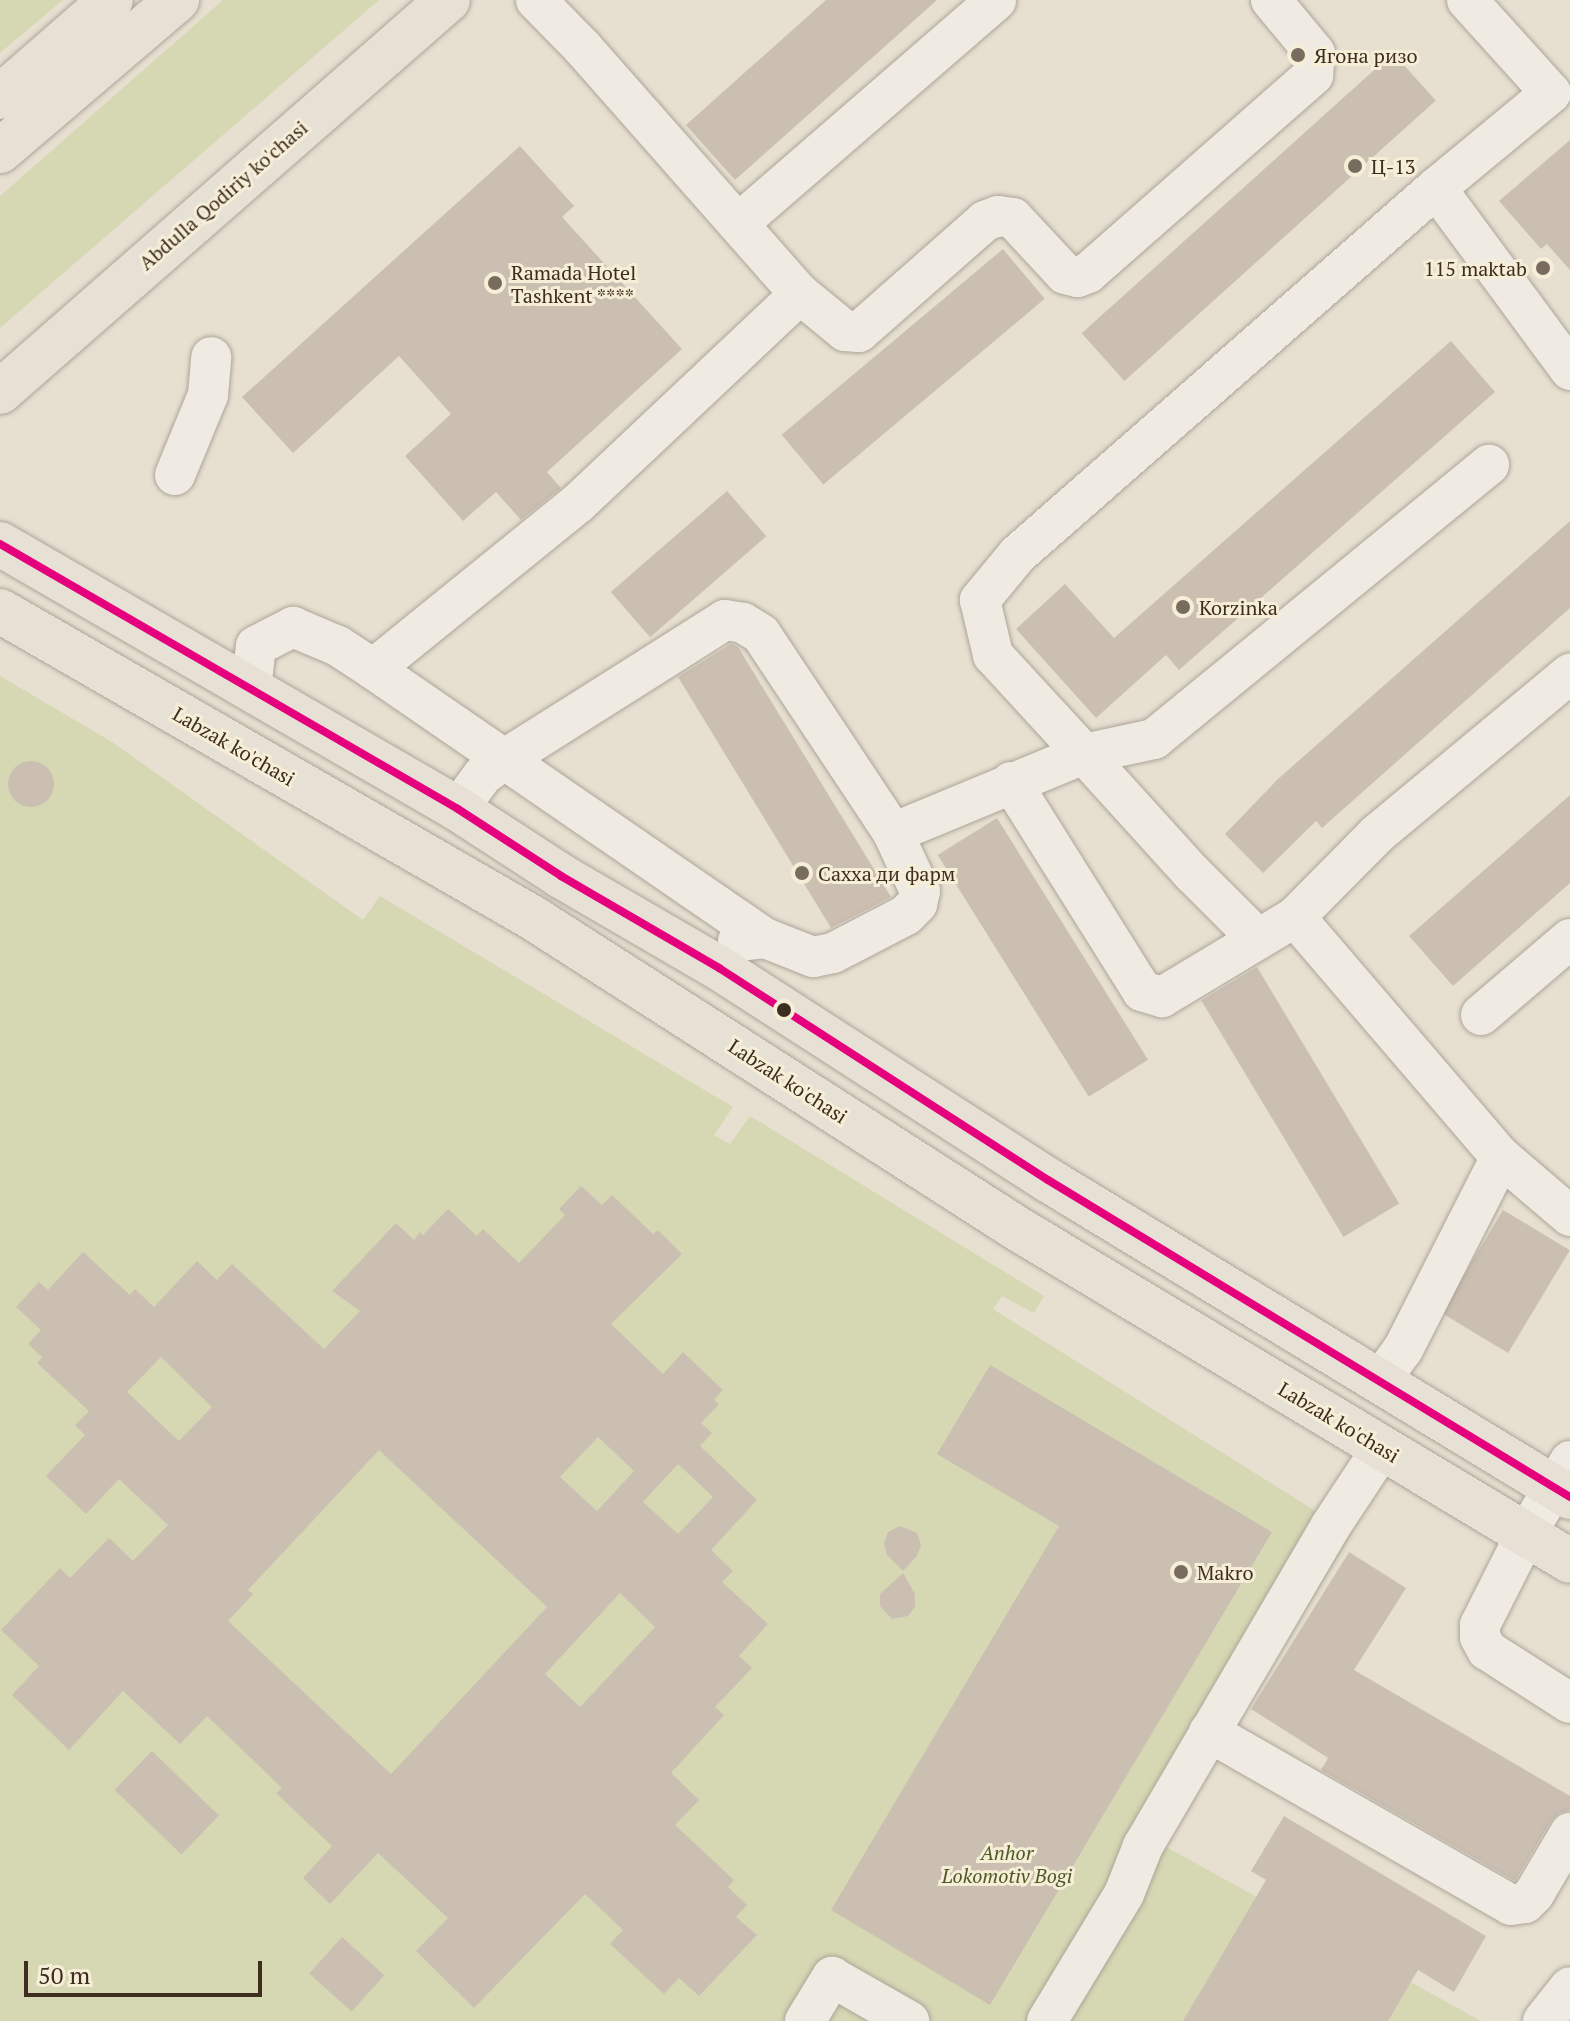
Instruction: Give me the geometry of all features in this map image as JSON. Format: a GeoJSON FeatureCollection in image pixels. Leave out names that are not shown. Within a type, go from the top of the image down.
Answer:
{"type":"FeatureCollection","features":[{"type":"Feature","properties":{"kind":"main road"},"geometry":{"type":"LineString","coordinates":[[0,97],[111,0]]}},
{"type":"Feature","properties":{"kind":"main road"},"geometry":{"type":"LineString","coordinates":[[0,151],[177,0]]}},
{"type":"Feature","properties":{"kind":"main road","name":"Abdulla Qodiriy ko'chasi"},"geometry":{"type":"LineString","coordinates":[[0,392],[448,0]]}},
{"type":"Feature","properties":{"kind":"main road"},"geometry":{"type":"LineString","coordinates":[[0,544],[458,809],[561,876],[719,968],[1048,1180],[1380,1381],[1565,1482]]}},
{"type":"Feature","properties":{"kind":"main road","name":"Labzak ko'chasi"},"geometry":{"type":"LineString","coordinates":[[0,611],[533,918],[1018,1229],[1570,1561]]}},
{"type":"Feature","properties":{"kind":"main road"},"geometry":{"type":"LineString","coordinates":[[533,918],[561,876]]}},
{"type":"Feature","properties":{"kind":"main road"},"geometry":{"type":"LineString","coordinates":[[1018,1229],[1048,1180]]}},
{"type":"Feature","properties":{"kind":"street"},"geometry":{"type":"LineString","coordinates":[[536,0],[582,47],[800,294],[845,331],[859,332],[985,221],[998,216],[1013,218],[1065,274],[1078,277],[1088,273],[1313,75],[1315,53],[1271,0]]}},
{"type":"Feature","properties":{"kind":"street"},"geometry":{"type":"LineString","coordinates":[[739,223],[996,0]]}},
{"type":"Feature","properties":{"kind":"street"},"geometry":{"type":"LineString","coordinates":[[1257,938],[1192,873],[993,655],[980,600],[1018,554],[1436,188],[1561,85],[1467,0]]}},
{"type":"Feature","properties":{"kind":"street"},"geometry":{"type":"LineString","coordinates":[[1436,188],[1570,370]]}},
{"type":"Feature","properties":{"kind":"street"},"geometry":{"type":"LineString","coordinates":[[373,669],[577,504],[800,294]]}},
{"type":"Feature","properties":{"kind":"street"},"geometry":{"type":"LineString","coordinates":[[175,475],[208,395],[211,357]]}},
{"type":"Feature","properties":{"kind":"street"},"geometry":{"type":"LineString","coordinates":[[893,833],[1084,754],[1154,739],[1489,465]]}},
{"type":"Feature","properties":{"kind":"street"},"geometry":{"type":"LineString","coordinates":[[251,689],[256,646],[293,627],[338,646],[505,759],[765,938],[813,957],[833,953],[906,915],[917,904],[920,891],[893,833],[761,634],[743,623],[725,620],[505,759],[483,775],[458,809]]}},
{"type":"Feature","properties":{"kind":"street"},"geometry":{"type":"LineString","coordinates":[[1011,782],[1142,991],[1162,997],[1295,917],[1377,834],[1570,674]]}},
{"type":"Feature","properties":{"kind":"street"},"geometry":{"type":"LineString","coordinates":[[1295,917],[1501,1157],[1570,1216]]}},
{"type":"Feature","properties":{"kind":"street"},"geometry":{"type":"LineString","coordinates":[[719,968],[738,941],[765,938]]}},
{"type":"Feature","properties":{"kind":"street"},"geometry":{"type":"LineString","coordinates":[[1481,1015],[1570,939]]}},
{"type":"Feature","properties":{"kind":"street"},"geometry":{"type":"LineString","coordinates":[[1380,1381],[1403,1349],[1501,1157]]}},
{"type":"Feature","properties":{"kind":"street"},"geometry":{"type":"LineString","coordinates":[[1047,2021],[1124,1894],[1143,1846],[1209,1732],[1330,1527],[1382,1448]]}},
{"type":"Feature","properties":{"kind":"street"},"geometry":{"type":"LineString","coordinates":[[1565,1482],[1526,1534],[1480,1625],[1480,1637],[1487,1650],[1570,1703]]}},
{"type":"Feature","properties":{"kind":"street"},"geometry":{"type":"LineString","coordinates":[[1209,1732],[1511,1905],[1525,1903],[1534,1894],[1570,1833]]}},
{"type":"Feature","properties":{"kind":"street"},"geometry":{"type":"LineString","coordinates":[[805,2021],[832,1977],[909,2021]]}},
{"type":"Feature","properties":{"kind":"street"},"geometry":{"type":"LineString","coordinates":[[1543,2021],[1570,1987]]}},
{"type":"Feature","properties":{"kind":"green space"},"geometry":{"type":"Polygon","coordinates":[[[0,0],[63,0],[0,53],[0,0]]]}},
{"type":"Feature","properties":{"kind":"green space"},"geometry":{"type":"Polygon","coordinates":[[[223,0],[379,0],[0,328],[0,196],[223,0]]]}},
{"type":"Feature","properties":{"kind":"green space","name":"Anhor Lokomotiv Bogi"},"geometry":{"type":"Polygon","coordinates":[[[0,676],[112,742],[363,920],[380,896],[733,1107],[714,1135],[730,1144],[750,1116],[1044,1296],[1034,1313],[1002,1296],[993,1309],[1352,1534],[1161,1844],[1481,2021],[0,2021],[0,676]]]}},
{"type":"Feature","properties":{"kind":"building"},"geometry":{"type":"Polygon","coordinates":[[[826,0],[937,0],[735,180],[686,125],[826,0]]]}},
{"type":"Feature","properties":{"kind":"building"},"geometry":{"type":"Polygon","coordinates":[[[1393,53],[1436,101],[1124,381],[1082,333],[1393,53]]]}},
{"type":"Feature","properties":{"kind":"building"},"geometry":{"type":"Polygon","coordinates":[[[1570,140],[1570,270],[1547,244],[1541,249],[1499,201],[1570,140]]]}},
{"type":"Feature","properties":{"kind":"building","name":"Ramada Hotel Tashkent ****"},"geometry":{"type":"Polygon","coordinates":[[[520,146],[574,206],[562,217],[682,349],[547,472],[561,488],[521,520],[496,492],[463,521],[405,456],[451,414],[399,356],[293,453],[242,397],[520,146]]]}},
{"type":"Feature","properties":{"kind":"building"},"geometry":{"type":"Polygon","coordinates":[[[1003,249],[1045,299],[823,485],[782,435],[1003,249]]]}},
{"type":"Feature","properties":{"kind":"building"},"geometry":{"type":"Polygon","coordinates":[[[1451,341],[1495,392],[1179,670],[1166,655],[1096,718],[1016,629],[1065,584],[1114,638],[1451,341]]]}},
{"type":"Feature","properties":{"kind":"building"},"geometry":{"type":"Polygon","coordinates":[[[727,491],[766,536],[650,637],[611,592],[727,491]]]}},
{"type":"Feature","properties":{"kind":"building"},"geometry":{"type":"Polygon","coordinates":[[[1570,521],[1570,608],[1322,828],[1316,821],[1263,873],[1225,834],[1278,779],[1570,521]]]}},
{"type":"Feature","properties":{"kind":"building"},"geometry":{"type":"Polygon","coordinates":[[[731,644],[738,647],[891,897],[831,928],[678,677],[731,644]]]}},
{"type":"Feature","properties":{"kind":"building"},"geometry":{"type":"Polygon","coordinates":[[[31,761],[47,768],[54,784],[47,800],[31,807],[15,800],[8,784],[15,768],[31,761]]]}},
{"type":"Feature","properties":{"kind":"building"},"geometry":{"type":"Polygon","coordinates":[[[1570,795],[1570,883],[1453,986],[1409,936],[1570,795]]]}},
{"type":"Feature","properties":{"kind":"building"},"geometry":{"type":"Polygon","coordinates":[[[997,818],[1148,1060],[1089,1097],[938,855],[997,818]]]}},
{"type":"Feature","properties":{"kind":"building"},"geometry":{"type":"Polygon","coordinates":[[[1257,967],[1399,1204],[1343,1237],[1201,1000],[1257,967]]]}},
{"type":"Feature","properties":{"kind":"building"},"geometry":{"type":"Polygon","coordinates":[[[581,1186],[602,1205],[612,1195],[653,1234],[658,1230],[682,1254],[611,1324],[663,1374],[683,1352],[723,1390],[714,1400],[719,1404],[701,1423],[712,1433],[700,1446],[757,1500],[711,1550],[733,1571],[722,1582],[768,1624],[739,1656],[752,1668],[715,1707],[724,1715],[671,1773],[699,1800],[675,1825],[734,1880],[728,1887],[747,1905],[736,1917],[757,1935],[699,1996],[679,1978],[664,1994],[610,1944],[623,1930],[585,1894],[474,2008],[416,1951],[448,1918],[378,1853],[330,1904],[303,1878],[332,1846],[276,1793],[282,1788],[207,1716],[180,1744],[123,1691],[69,1750],[12,1695],[39,1666],[1,1630],[60,1568],[70,1578],[109,1538],[133,1561],[168,1525],[119,1479],[86,1514],[46,1476],[85,1435],[75,1425],[89,1411],[37,1363],[42,1357],[28,1344],[41,1330],[16,1307],[39,1282],[48,1290],[83,1252],[130,1295],[135,1289],[154,1307],[197,1261],[217,1280],[232,1264],[324,1349],[360,1311],[332,1291],[396,1223],[414,1240],[448,1209],[477,1236],[483,1229],[519,1263],[565,1215],[559,1209],[581,1186]],[[161,1357],[127,1392],[179,1441],[212,1407],[161,1357]],[[598,1437],[560,1477],[597,1511],[634,1471],[598,1437]],[[379,1450],[248,1590],[253,1594],[228,1621],[391,1774],[547,1607],[379,1450]],[[678,1464],[643,1502],[678,1534],[713,1497],[678,1464]],[[620,1593],[545,1674],[580,1707],[655,1627],[620,1593]]]}},
{"type":"Feature","properties":{"kind":"building"},"geometry":{"type":"Polygon","coordinates":[[[1503,1210],[1570,1250],[1508,1353],[1441,1313],[1503,1210]]]}},
{"type":"Feature","properties":{"kind":"building"},"geometry":{"type":"Polygon","coordinates":[[[990,1365],[1272,1532],[990,2005],[831,1910],[1059,1526],[937,1454],[990,1365]]]}},
{"type":"Feature","properties":{"kind":"building"},"geometry":{"type":"Polygon","coordinates":[[[900,1526],[917,1533],[921,1545],[917,1556],[903,1571],[887,1555],[884,1544],[888,1532],[900,1526]]]}},
{"type":"Feature","properties":{"kind":"building"},"geometry":{"type":"Polygon","coordinates":[[[1349,1552],[1406,1588],[1354,1670],[1570,1796],[1570,1810],[1559,1813],[1551,1821],[1515,1881],[1321,1770],[1328,1758],[1251,1709],[1349,1552]]]}},
{"type":"Feature","properties":{"kind":"building"},"geometry":{"type":"Polygon","coordinates":[[[903,1573],[915,1594],[915,1607],[908,1616],[892,1619],[880,1606],[880,1594],[903,1573]]]}},
{"type":"Feature","properties":{"kind":"building"},"geometry":{"type":"Polygon","coordinates":[[[152,1751],[219,1816],[181,1854],[114,1790],[152,1751]]]}},
{"type":"Feature","properties":{"kind":"building"},"geometry":{"type":"Polygon","coordinates":[[[1284,1816],[1486,1936],[1454,1992],[1418,1970],[1388,2021],[1183,2021],[1266,1880],[1251,1871],[1284,1816]]]}},
{"type":"Feature","properties":{"kind":"building"},"geometry":{"type":"Polygon","coordinates":[[[342,1937],[384,1975],[352,2012],[309,1973],[342,1937]]]}},
{"type":"Feature","properties":{"kind":"transit line"},"geometry":{"type":"LineString","coordinates":[[0,544],[458,809],[561,876],[719,968],[1048,1180],[1570,1497]]}},
{"type":"Feature","properties":{"kind":"place","name":"Ягона ризо"},"geometry":{"type":"Point","coordinates":[1298,55]}},
{"type":"Feature","properties":{"kind":"place","name":"Ц-13"},"geometry":{"type":"Point","coordinates":[1355,166]}},
{"type":"Feature","properties":{"kind":"place","name":"115 maktab"},"geometry":{"type":"Point","coordinates":[1543,268]}},
{"type":"Feature","properties":{"kind":"place","name":"Ramada Hotel Tashkent ****"},"geometry":{"type":"Point","coordinates":[495,283]}},
{"type":"Feature","properties":{"kind":"place","name":"Korzinka"},"geometry":{"type":"Point","coordinates":[1183,607]}},
{"type":"Feature","properties":{"kind":"place","name":"Сахха ди фарм"},"geometry":{"type":"Point","coordinates":[802,873]}},
{"type":"Feature","properties":{"kind":"place","name":"Makro"},"geometry":{"type":"Point","coordinates":[1181,1572]}}]}
